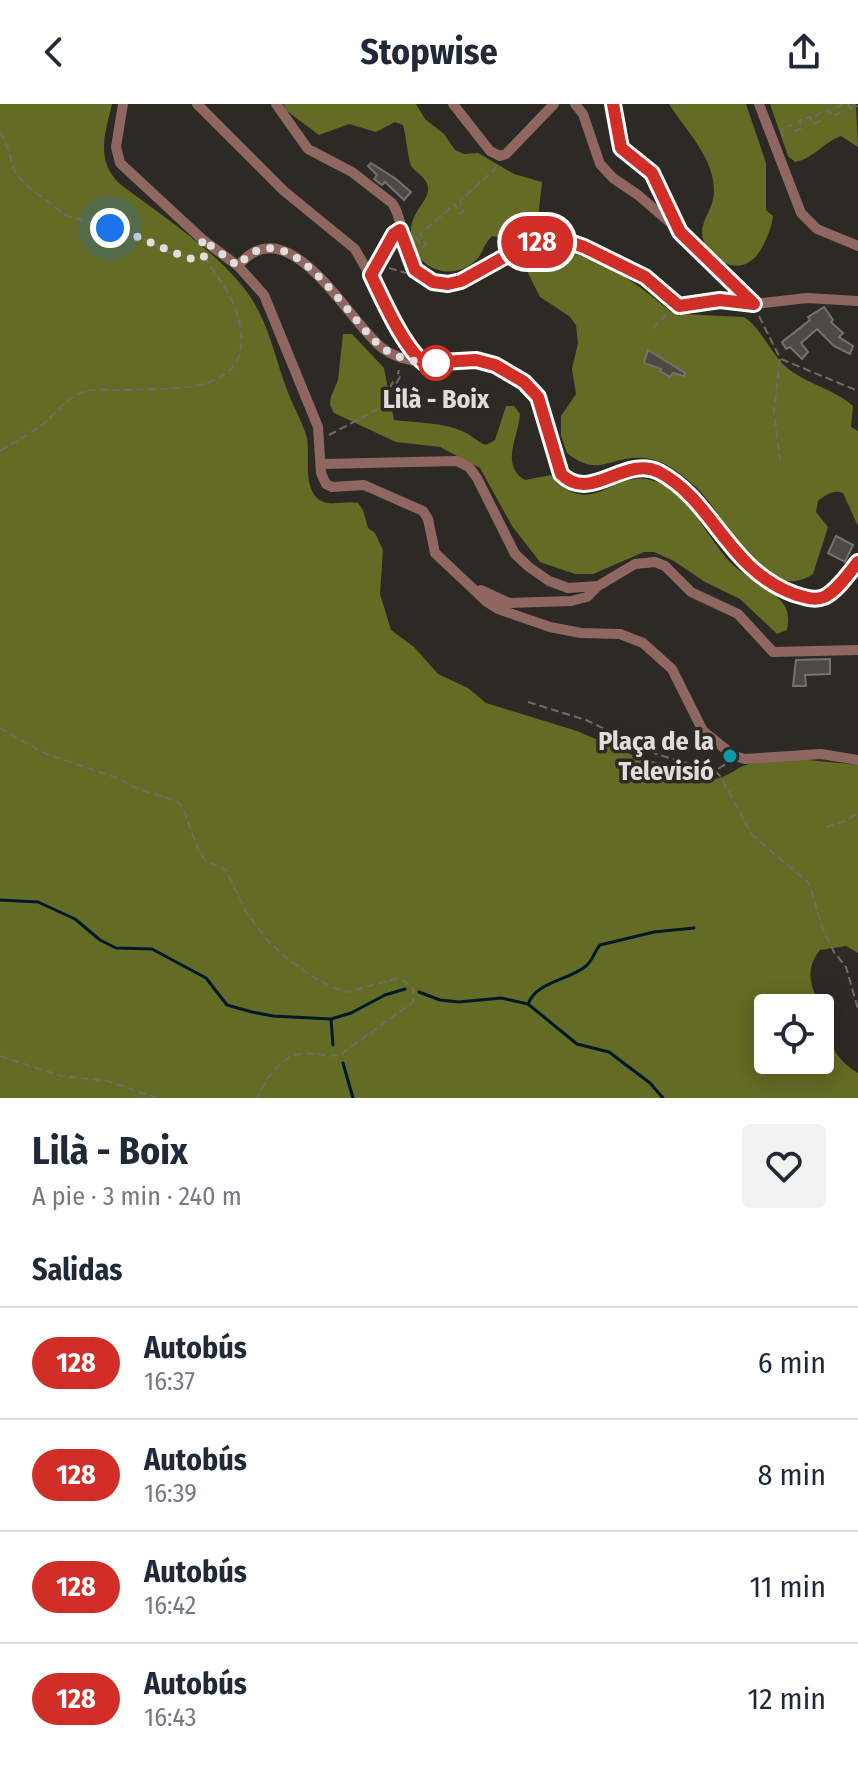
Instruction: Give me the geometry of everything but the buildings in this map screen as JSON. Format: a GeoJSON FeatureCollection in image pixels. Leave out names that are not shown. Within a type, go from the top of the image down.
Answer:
{"type":"FeatureCollection","features":[{"type":"Feature","properties":{"kind":"street"},"geometry":{"type":"LineString","coordinates":[[123,104],[116,147],[118,159],[202,239],[238,266],[257,285],[270,307],[321,437],[322,477],[329,486],[364,485],[423,511],[428,519],[435,553],[498,609],[550,627],[581,633],[620,634],[643,643],[672,669],[698,724],[734,756],[745,759],[821,754],[858,760]]}},
{"type":"Feature","properties":{"kind":"street"},"geometry":{"type":"LineString","coordinates":[[197,104],[284,191],[355,249],[411,349],[424,363]]}},
{"type":"Feature","properties":{"kind":"street"},"geometry":{"type":"LineString","coordinates":[[276,104],[308,149],[352,172],[392,203],[415,270],[433,282],[455,283],[524,246],[543,240],[564,240],[645,277],[682,306],[720,300],[754,304],[807,298],[858,301]]}},
{"type":"Feature","properties":{"kind":"street"},"geometry":{"type":"LineString","coordinates":[[453,104],[490,151],[500,156],[506,154],[554,104]]}},
{"type":"Feature","properties":{"kind":"street"},"geometry":{"type":"LineString","coordinates":[[575,104],[583,114],[600,164],[613,178],[659,211],[754,304]]}},
{"type":"Feature","properties":{"kind":"street"},"geometry":{"type":"LineString","coordinates":[[613,104],[621,148],[652,173],[680,232]]}},
{"type":"Feature","properties":{"kind":"street"},"geometry":{"type":"LineString","coordinates":[[759,104],[801,213],[817,229],[858,246]]}},
{"type":"Feature","properties":{"kind":"street"},"geometry":{"type":"LineString","coordinates":[[371,275],[394,234],[400,230]]}},
{"type":"Feature","properties":{"kind":"street"},"geometry":{"type":"LineString","coordinates":[[238,266],[260,249],[276,248],[290,253],[329,287],[378,344],[398,357],[424,363],[476,360],[495,365],[524,382],[538,397],[559,470],[566,479],[587,485],[629,469],[644,468],[659,472],[684,491],[749,567],[785,590],[808,598],[820,598],[832,592],[858,562]]}},
{"type":"Feature","properties":{"kind":"street"},"geometry":{"type":"LineString","coordinates":[[322,464],[457,461],[469,467],[477,478],[515,554],[529,567],[549,581],[568,588],[598,586]]}},
{"type":"Feature","properties":{"kind":"street"},"geometry":{"type":"LineString","coordinates":[[472,587],[498,600],[515,603],[571,601],[587,597],[598,586],[635,564],[655,562],[665,566],[691,592],[738,614],[773,652],[858,650]]}},
{"type":"Feature","properties":{"kind":"path"},"geometry":{"type":"LineString","coordinates":[[778,138],[784,135],[782,128],[791,125],[794,131],[802,128],[799,121],[810,117],[813,124],[820,121],[817,114],[829,110],[832,116],[840,113],[837,107],[846,104],[850,109],[858,106]]}},
{"type":"Feature","properties":{"kind":"path"},"geometry":{"type":"LineString","coordinates":[[0,132],[15,172],[26,185],[67,216],[133,233],[167,252],[196,260],[204,257]]}},
{"type":"Feature","properties":{"kind":"path"},"geometry":{"type":"LineString","coordinates":[[415,236],[423,247],[426,244],[420,234],[455,204],[459,214],[463,212],[460,201],[494,170]]}},
{"type":"Feature","properties":{"kind":"path"},"geometry":{"type":"LineString","coordinates":[[0,451],[39,427],[78,394],[91,390],[190,386],[221,378],[232,371],[240,358],[235,309],[204,257],[202,239]]}},
{"type":"Feature","properties":{"kind":"path"},"geometry":{"type":"LineString","coordinates":[[377,264],[405,273],[415,270]]}},
{"type":"Feature","properties":{"kind":"path"},"geometry":{"type":"LineString","coordinates":[[653,328],[676,304]]}},
{"type":"Feature","properties":{"kind":"path"},"geometry":{"type":"LineString","coordinates":[[754,304],[780,358],[774,412],[780,461]]}},
{"type":"Feature","properties":{"kind":"path"},"geometry":{"type":"LineString","coordinates":[[780,358],[858,391]]}},
{"type":"Feature","properties":{"kind":"path"},"geometry":{"type":"LineString","coordinates":[[321,437],[388,404],[391,393],[388,391],[401,375],[398,373],[402,365]]}},
{"type":"Feature","properties":{"kind":"path"},"geometry":{"type":"LineString","coordinates":[[528,702],[586,720],[656,754],[715,771],[752,835],[809,883],[823,929],[834,952],[846,967],[858,1009]]}},
{"type":"Feature","properties":{"kind":"path"},"geometry":{"type":"LineString","coordinates":[[0,728],[46,754],[177,801],[183,808],[199,852],[205,860],[226,870],[246,912],[267,940],[310,975],[347,992],[395,979],[404,981],[413,989],[413,1002],[340,1055],[325,1057],[302,1053],[291,1056],[271,1073],[257,1098]]}},
{"type":"Feature","properties":{"kind":"path"},"geometry":{"type":"LineString","coordinates":[[715,771],[734,756]]}},
{"type":"Feature","properties":{"kind":"path"},"geometry":{"type":"LineString","coordinates":[[826,827],[858,813]]}},
{"type":"Feature","properties":{"kind":"path"},"geometry":{"type":"LineString","coordinates":[[0,1056],[46,1072],[108,1081],[157,1098]]}},
{"type":"Feature","properties":{"kind":"green space"},"geometry":{"type":"Polygon","coordinates":[[[0,104],[112,104],[104,147],[112,175],[216,259],[248,294],[263,321],[288,394],[305,431],[308,478],[313,492],[321,501],[358,503],[363,510],[368,528],[375,533],[383,550],[380,594],[391,630],[414,647],[438,674],[468,688],[486,703],[577,731],[635,756],[715,779],[762,761],[804,760],[858,765],[858,953],[846,946],[820,950],[811,973],[815,994],[754,994],[754,1074],[834,1074],[834,1048],[841,1060],[858,1073],[858,1098],[0,1098],[0,104]]]}},
{"type":"Feature","properties":{"kind":"green space"},"geometry":{"type":"Polygon","coordinates":[[[283,104],[416,104],[425,119],[444,134],[455,150],[464,154],[478,153],[514,174],[542,182],[536,236],[510,240],[492,236],[478,258],[465,268],[443,271],[433,268],[417,254],[412,243],[412,224],[428,187],[411,164],[403,125],[395,122],[376,132],[349,124],[319,135],[287,111],[283,104]]]}},
{"type":"Feature","properties":{"kind":"green space"},"geometry":{"type":"Polygon","coordinates":[[[669,104],[746,104],[766,163],[766,210],[773,216],[763,246],[756,257],[745,264],[732,265],[719,260],[705,244],[702,230],[713,198],[713,179],[698,145],[669,104]]]}},
{"type":"Feature","properties":{"kind":"green space"},"geometry":{"type":"Polygon","coordinates":[[[770,104],[856,104],[858,147],[841,136],[807,158],[795,162],[788,156],[770,104]]]}},
{"type":"Feature","properties":{"kind":"green space"},"geometry":{"type":"Polygon","coordinates":[[[556,251],[603,264],[670,311],[744,317],[785,366],[853,406],[851,427],[858,431],[858,526],[843,493],[833,492],[818,501],[816,512],[828,527],[813,574],[795,581],[777,578],[761,568],[696,487],[665,464],[651,459],[632,458],[588,464],[567,453],[561,436],[561,416],[576,394],[572,369],[578,343],[576,325],[569,316],[540,297],[525,267],[533,256],[556,251]]]}},
{"type":"Feature","properties":{"kind":"green space"},"geometry":{"type":"Polygon","coordinates":[[[343,334],[352,334],[384,368],[394,420],[448,426],[486,445],[495,440],[506,406],[514,406],[520,414],[512,450],[513,467],[525,480],[551,475],[567,489],[589,494],[626,481],[646,479],[673,491],[732,564],[781,601],[788,615],[787,630],[777,634],[740,599],[654,552],[644,552],[593,574],[575,574],[540,562],[512,526],[480,468],[440,447],[396,442],[334,413],[330,405],[338,380],[343,334]]]}},
{"type":"Feature","properties":{"kind":"waterway"},"geometry":{"type":"LineString","coordinates":[[0,900],[38,902],[75,919],[100,940],[116,948],[152,949],[206,978],[227,1005],[252,1012],[331,1019],[405,989]]}},
{"type":"Feature","properties":{"kind":"waterway"},"geometry":{"type":"LineString","coordinates":[[528,1004],[538,990],[586,966],[600,945],[654,932],[694,928]]}},
{"type":"Feature","properties":{"kind":"waterway"},"geometry":{"type":"LineString","coordinates":[[419,992],[440,1000],[459,1002],[501,998],[528,1004],[577,1044],[609,1052],[650,1083],[663,1098]]}},
{"type":"Feature","properties":{"kind":"waterway"},"geometry":{"type":"LineString","coordinates":[[331,1019],[333,1045]]}},
{"type":"Feature","properties":{"kind":"waterway"},"geometry":{"type":"LineString","coordinates":[[343,1063],[353,1098]]}},
{"type":"Feature","properties":{"kind":"bus line","name":"128"},"geometry":{"type":"LineString","coordinates":[[613,104],[621,148],[633,161],[652,173],[680,232],[754,304],[706,300],[679,306],[645,277],[564,240],[533,242],[461,281],[448,284],[433,282],[415,270],[400,230],[394,234],[371,275],[378,290],[416,357],[424,363],[486,362],[530,387],[538,397],[561,474],[571,482],[593,484],[636,468],[659,472],[684,491],[749,567],[785,590],[808,598],[829,594],[858,562]]}},
{"type":"Feature","properties":{"kind":"place","name":"Lilà - Boix"},"geometry":{"type":"Point","coordinates":[436,363]}},
{"type":"Feature","properties":{"kind":"place","name":"Plaça de la Televisió"},"geometry":{"type":"Point","coordinates":[730,756]}},
{"type":"Feature","properties":{"kind":"route"},"geometry":{"type":"LineString","coordinates":[[110,228],[133,233],[167,252],[196,260],[204,257],[202,239],[238,266],[260,249],[284,250],[296,256],[329,287],[386,351],[403,359],[436,363]]}}]}
